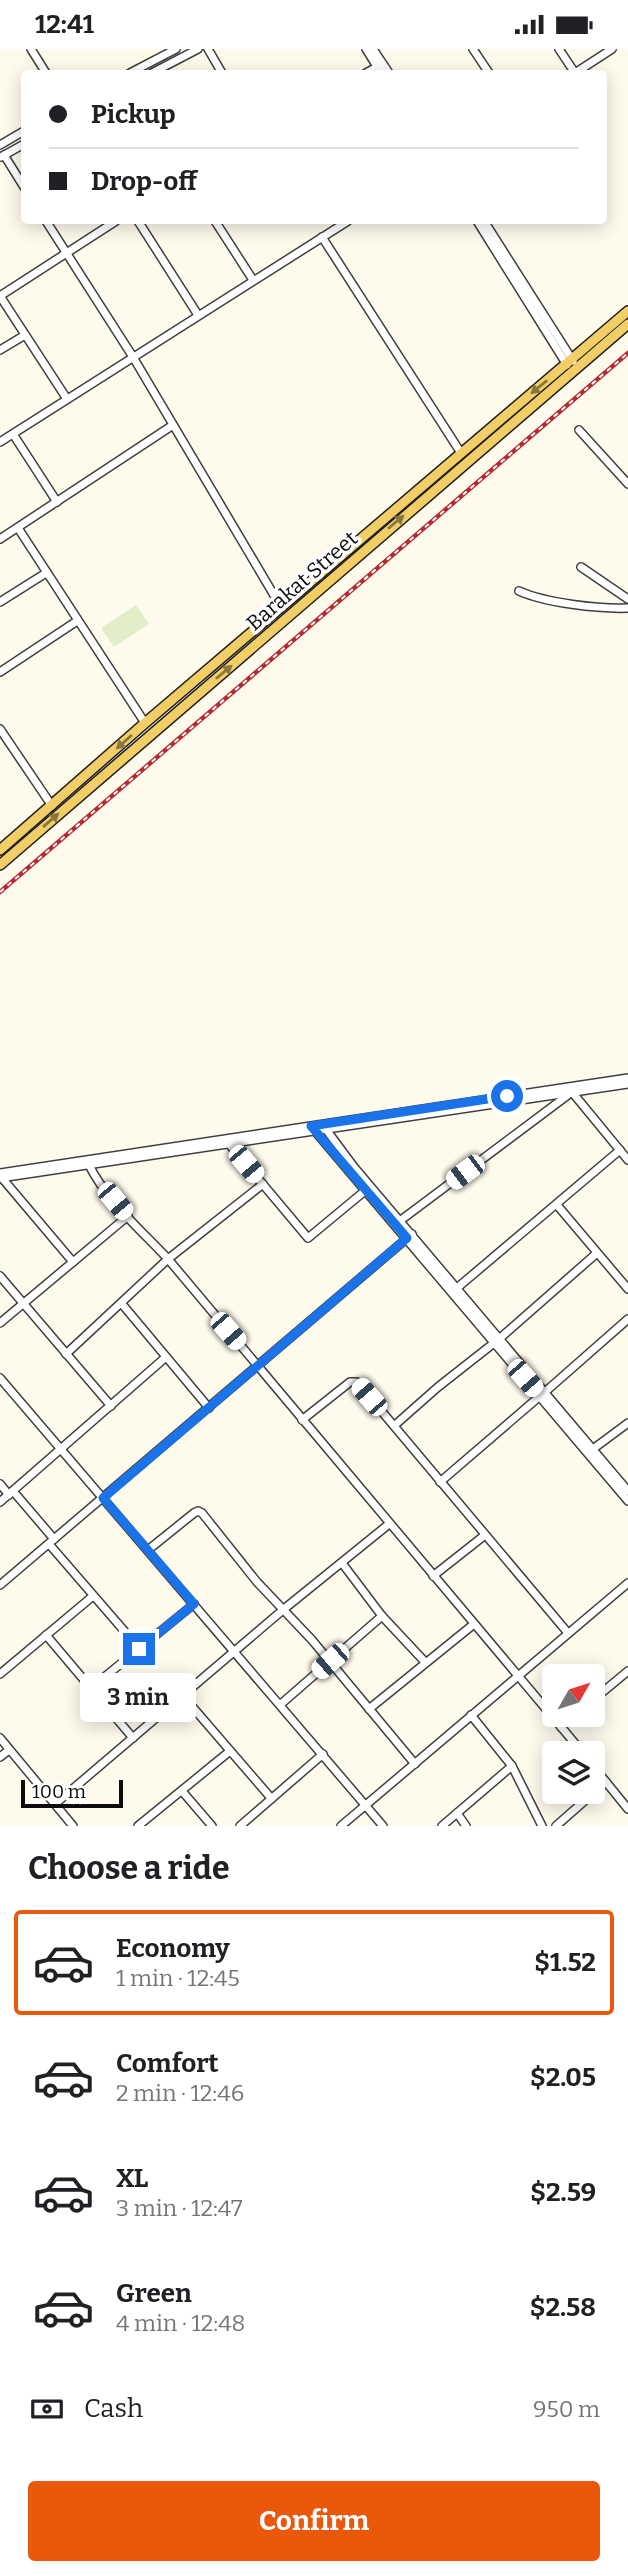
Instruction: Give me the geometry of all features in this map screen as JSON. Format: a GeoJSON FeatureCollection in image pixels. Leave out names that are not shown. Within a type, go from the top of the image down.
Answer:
{"type":"FeatureCollection","features":[{"type":"Feature","properties":{"kind":"main road","name":"Barakat Street"},"geometry":{"type":"LineString","coordinates":[[0,865],[572,366],[628,311]]}},
{"type":"Feature","properties":{"kind":"main road","name":"Barakat Street"},"geometry":{"type":"LineString","coordinates":[[0,850],[461,453],[628,324]]}},
{"type":"Feature","properties":{"kind":"street"},"geometry":{"type":"LineString","coordinates":[[31,49],[44,70]]}},
{"type":"Feature","properties":{"kind":"street"},"geometry":{"type":"LineString","coordinates":[[137,70],[176,49]]}},
{"type":"Feature","properties":{"kind":"street"},"geometry":{"type":"LineString","coordinates":[[158,70],[198,49]]}},
{"type":"Feature","properties":{"kind":"street"},"geometry":{"type":"LineString","coordinates":[[208,49],[220,70]]}},
{"type":"Feature","properties":{"kind":"street"},"geometry":{"type":"LineString","coordinates":[[366,49],[379,70]]}},
{"type":"Feature","properties":{"kind":"street"},"geometry":{"type":"LineString","coordinates":[[373,49],[386,70]]}},
{"type":"Feature","properties":{"kind":"street"},"geometry":{"type":"LineString","coordinates":[[473,49],[487,70]]}},
{"type":"Feature","properties":{"kind":"street"},"geometry":{"type":"LineString","coordinates":[[559,49],[573,70]]}},
{"type":"Feature","properties":{"kind":"street"},"geometry":{"type":"LineString","coordinates":[[580,70],[612,49]]}},
{"type":"Feature","properties":{"kind":"street"},"geometry":{"type":"LineString","coordinates":[[0,145],[21,133]]}},
{"type":"Feature","properties":{"kind":"street"},"geometry":{"type":"LineString","coordinates":[[21,146],[2,156],[21,183]]}},
{"type":"Feature","properties":{"kind":"street"},"geometry":{"type":"LineString","coordinates":[[48,224],[133,357],[281,607]]}},
{"type":"Feature","properties":{"kind":"street"},"geometry":{"type":"LineString","coordinates":[[67,400],[0,296],[111,224]]}},
{"type":"Feature","properties":{"kind":"street"},"geometry":{"type":"LineString","coordinates":[[140,224],[198,315]]}},
{"type":"Feature","properties":{"kind":"street"},"geometry":{"type":"LineString","coordinates":[[217,224],[253,280]]}},
{"type":"Feature","properties":{"kind":"street"},"geometry":{"type":"LineString","coordinates":[[0,443],[343,224]]}},
{"type":"Feature","properties":{"kind":"street"},"geometry":{"type":"LineString","coordinates":[[479,224],[572,366]]}},
{"type":"Feature","properties":{"kind":"street"},"geometry":{"type":"LineString","coordinates":[[486,224],[572,366]]}},
{"type":"Feature","properties":{"kind":"street"},"geometry":{"type":"LineString","coordinates":[[322,237],[461,453]]}},
{"type":"Feature","properties":{"kind":"street"},"geometry":{"type":"LineString","coordinates":[[0,350],[25,335]]}},
{"type":"Feature","properties":{"kind":"street"},"geometry":{"type":"LineString","coordinates":[[0,539],[173,425]]}},
{"type":"Feature","properties":{"kind":"street"},"geometry":{"type":"LineString","coordinates":[[579,430],[628,484]]}},
{"type":"Feature","properties":{"kind":"street"},"geometry":{"type":"LineString","coordinates":[[13,434],[57,502]]}},
{"type":"Feature","properties":{"kind":"street"},"geometry":{"type":"LineString","coordinates":[[18,528],[145,723]]}},
{"type":"Feature","properties":{"kind":"street"},"geometry":{"type":"LineString","coordinates":[[581,567],[628,600]]}},
{"type":"Feature","properties":{"kind":"street"},"geometry":{"type":"LineString","coordinates":[[0,602],[46,573]]}},
{"type":"Feature","properties":{"kind":"street"},"geometry":{"type":"LineString","coordinates":[[519,591],[532,597],[594,608],[628,608]]}},
{"type":"Feature","properties":{"kind":"street"},"geometry":{"type":"LineString","coordinates":[[0,672],[77,621]]}},
{"type":"Feature","properties":{"kind":"street"},"geometry":{"type":"LineString","coordinates":[[0,729],[52,806]]}},
{"type":"Feature","properties":{"kind":"street"},"geometry":{"type":"LineString","coordinates":[[325,1127],[628,1078]]}},
{"type":"Feature","properties":{"kind":"street"},"geometry":{"type":"LineString","coordinates":[[1,1177],[313,1128],[628,1084]]}},
{"type":"Feature","properties":{"kind":"street"},"geometry":{"type":"LineString","coordinates":[[572,1093],[628,1160]]}},
{"type":"Feature","properties":{"kind":"street"},"geometry":{"type":"LineString","coordinates":[[401,1220],[572,1093]]}},
{"type":"Feature","properties":{"kind":"street"},"geometry":{"type":"LineString","coordinates":[[325,1127],[354,1167],[401,1220],[410,1236],[628,1501]]}},
{"type":"Feature","properties":{"kind":"street"},"geometry":{"type":"LineString","coordinates":[[1,1177],[229,1144],[313,1128]]}},
{"type":"Feature","properties":{"kind":"street"},"geometry":{"type":"LineString","coordinates":[[313,1128],[457,1288],[497,1341]]}},
{"type":"Feature","properties":{"kind":"street"},"geometry":{"type":"LineString","coordinates":[[229,1144],[308,1238],[366,1190]]}},
{"type":"Feature","properties":{"kind":"street"},"geometry":{"type":"LineString","coordinates":[[457,1288],[620,1150]]}},
{"type":"Feature","properties":{"kind":"street"},"geometry":{"type":"LineString","coordinates":[[89,1165],[128,1216],[168,1259],[542,1704]]}},
{"type":"Feature","properties":{"kind":"street"},"geometry":{"type":"LineString","coordinates":[[1,1177],[72,1262]]}},
{"type":"Feature","properties":{"kind":"street"},"geometry":{"type":"LineString","coordinates":[[66,1354],[168,1259],[263,1184]]}},
{"type":"Feature","properties":{"kind":"street"},"geometry":{"type":"LineString","coordinates":[[557,1205],[628,1289]]}},
{"type":"Feature","properties":{"kind":"street"},"geometry":{"type":"LineString","coordinates":[[0,1323],[128,1216]]}},
{"type":"Feature","properties":{"kind":"street"},"geometry":{"type":"LineString","coordinates":[[1,1582],[410,1236]]}},
{"type":"Feature","properties":{"kind":"street"},"geometry":{"type":"LineString","coordinates":[[395,1425],[497,1341],[597,1253]]}},
{"type":"Feature","properties":{"kind":"street"},"geometry":{"type":"LineString","coordinates":[[0,1276],[111,1406]]}},
{"type":"Feature","properties":{"kind":"street"},"geometry":{"type":"LineString","coordinates":[[121,1304],[209,1408]]}},
{"type":"Feature","properties":{"kind":"street"},"geometry":{"type":"LineString","coordinates":[[440,1482],[628,1319]]}},
{"type":"Feature","properties":{"kind":"street"},"geometry":{"type":"LineString","coordinates":[[0,1502],[166,1357]]}},
{"type":"Feature","properties":{"kind":"street"},"geometry":{"type":"LineString","coordinates":[[0,1378],[383,1826]]}},
{"type":"Feature","properties":{"kind":"street"},"geometry":{"type":"LineString","coordinates":[[302,1420],[353,1381],[357,1382],[568,1633]]}},
{"type":"Feature","properties":{"kind":"street"},"geometry":{"type":"LineString","coordinates":[[542,1394],[628,1491]]}},
{"type":"Feature","properties":{"kind":"street"},"geometry":{"type":"LineString","coordinates":[[593,1449],[628,1423]]}},
{"type":"Feature","properties":{"kind":"street"},"geometry":{"type":"LineString","coordinates":[[0,1484],[52,1541],[93,1596],[139,1649]]}},
{"type":"Feature","properties":{"kind":"street"},"geometry":{"type":"LineString","coordinates":[[148,1549],[198,1511],[330,1661],[415,1764]]}},
{"type":"Feature","properties":{"kind":"street"},"geometry":{"type":"LineString","coordinates":[[55,1804],[284,1609],[389,1524]]}},
{"type":"Feature","properties":{"kind":"street"},"geometry":{"type":"LineString","coordinates":[[433,1576],[485,1535]]}},
{"type":"Feature","properties":{"kind":"street"},"geometry":{"type":"LineString","coordinates":[[342,1563],[382,1616],[425,1662]]}},
{"type":"Feature","properties":{"kind":"street"},"geometry":{"type":"LineString","coordinates":[[341,1826],[625,1585],[628,1595]]}},
{"type":"Feature","properties":{"kind":"street"},"geometry":{"type":"LineString","coordinates":[[0,1674],[93,1596]]}},
{"type":"Feature","properties":{"kind":"street"},"geometry":{"type":"LineString","coordinates":[[91,1688],[194,1604]]}},
{"type":"Feature","properties":{"kind":"street"},"geometry":{"type":"LineString","coordinates":[[281,1704],[382,1616]]}},
{"type":"Feature","properties":{"kind":"street"},"geometry":{"type":"LineString","coordinates":[[369,1709],[474,1624]]}},
{"type":"Feature","properties":{"kind":"street"},"geometry":{"type":"LineString","coordinates":[[46,1635],[133,1738]]}},
{"type":"Feature","properties":{"kind":"street"},"geometry":{"type":"LineString","coordinates":[[606,1689],[628,1671]]}},
{"type":"Feature","properties":{"kind":"street"},"geometry":{"type":"LineString","coordinates":[[183,1696],[271,1798]]}},
{"type":"Feature","properties":{"kind":"street"},"geometry":{"type":"LineString","coordinates":[[471,1716],[512,1766],[542,1826]]}},
{"type":"Feature","properties":{"kind":"street"},"geometry":{"type":"LineString","coordinates":[[561,1727],[573,1741]]}},
{"type":"Feature","properties":{"kind":"street"},"geometry":{"type":"LineString","coordinates":[[0,1738],[73,1826]]}},
{"type":"Feature","properties":{"kind":"street"},"geometry":{"type":"LineString","coordinates":[[0,1757],[9,1750]]}},
{"type":"Feature","properties":{"kind":"street"},"geometry":{"type":"LineString","coordinates":[[138,1826],[230,1751]]}},
{"type":"Feature","properties":{"kind":"street"},"geometry":{"type":"LineString","coordinates":[[240,1826],[323,1754]]}},
{"type":"Feature","properties":{"kind":"street"},"geometry":{"type":"LineString","coordinates":[[442,1826],[512,1766]]}},
{"type":"Feature","properties":{"kind":"street"},"geometry":{"type":"LineString","coordinates":[[556,1826],[606,1782],[628,1809]]}},
{"type":"Feature","properties":{"kind":"street"},"geometry":{"type":"LineString","coordinates":[[182,1791],[212,1826]]}},
{"type":"Feature","properties":{"kind":"street"},"geometry":{"type":"LineString","coordinates":[[457,1813],[466,1826]]}},
{"type":"Feature","properties":{"kind":"green space"},"geometry":{"type":"Polygon","coordinates":[[[136,605],[149,624],[114,647],[101,628],[136,605]]]}},
{"type":"Feature","properties":{"kind":"railway"},"geometry":{"type":"LineString","coordinates":[[0,892],[628,353]]}},
{"type":"Feature","properties":{"kind":"route"},"geometry":{"type":"LineString","coordinates":[[139,1649],[194,1604],[103,1498],[407,1238],[311,1126],[507,1096]]}}]}
